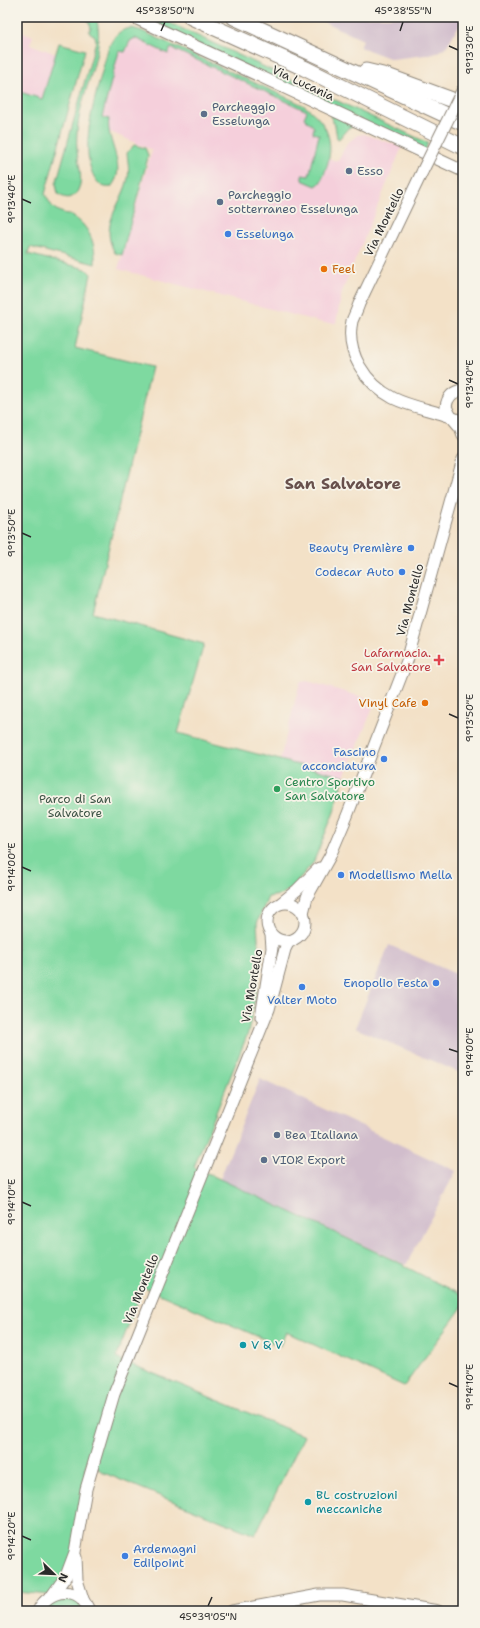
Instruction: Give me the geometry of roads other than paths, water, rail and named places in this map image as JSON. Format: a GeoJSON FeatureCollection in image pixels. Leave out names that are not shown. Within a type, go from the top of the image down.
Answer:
{"type":"FeatureCollection","features":[{"type":"Feature","properties":{"kind":"highway"},"geometry":{"type":"LineString","coordinates":[[191,17],[304,68],[463,147]]}},
{"type":"Feature","properties":{"kind":"highway"},"geometry":{"type":"LineString","coordinates":[[234,17],[463,123]]}},
{"type":"Feature","properties":{"kind":"highway"},"geometry":{"type":"LineString","coordinates":[[336,64],[387,76],[463,104]]}},
{"type":"Feature","properties":{"kind":"street","name":"Via Lucania"},"geometry":{"type":"LineString","coordinates":[[133,17],[463,172]]}},
{"type":"Feature","properties":{"kind":"street","name":"Via Montello"},"geometry":{"type":"LineString","coordinates":[[456,420],[421,406],[393,398],[370,382],[360,369],[353,350],[352,322],[359,304],[463,89]]}},
{"type":"Feature","properties":{"kind":"street","name":"Via Montello"},"geometry":{"type":"LineString","coordinates":[[421,406],[439,404],[454,392],[463,390]]}},
{"type":"Feature","properties":{"kind":"street"},"geometry":{"type":"LineString","coordinates":[[448,398],[446,407],[456,420],[463,435]]}},
{"type":"Feature","properties":{"kind":"street","name":"Via Montello"},"geometry":{"type":"LineString","coordinates":[[303,913],[307,897],[330,856],[407,661],[463,459]]}},
{"type":"Feature","properties":{"kind":"street","name":"Via Montello"},"geometry":{"type":"LineString","coordinates":[[282,903],[297,890],[330,856]]}},
{"type":"Feature","properties":{"kind":"street"},"geometry":{"type":"LineString","coordinates":[[282,903],[295,904],[303,913],[305,926],[302,932],[293,940],[280,940],[271,935],[266,922],[270,910],[282,903]]}},
{"type":"Feature","properties":{"kind":"street","name":"Via Montello"},"geometry":{"type":"LineString","coordinates":[[255,1042],[270,966],[272,948],[271,935]]}},
{"type":"Feature","properties":{"kind":"street","name":"Via Montello"},"geometry":{"type":"LineString","coordinates":[[38,1611],[42,1604],[53,1594],[68,1573],[75,1552],[86,1489],[114,1394],[274,997],[285,949],[288,943],[293,940]]}},
{"type":"Feature","properties":{"kind":"street","name":"Via Montello"},"geometry":{"type":"LineString","coordinates":[[75,1552],[77,1580],[87,1606]]}},
{"type":"Feature","properties":{"kind":"street"},"geometry":{"type":"LineString","coordinates":[[53,1594],[70,1592],[78,1596],[87,1606]]}},
{"type":"Feature","properties":{"kind":"street"},"geometry":{"type":"LineString","coordinates":[[232,1611],[319,1595],[342,1595],[438,1611]]}},
{"type":"Feature","properties":{"kind":"place","name":"Parcheggio Esselunga"},"geometry":{"type":"Point","coordinates":[204,114]}},
{"type":"Feature","properties":{"kind":"place","name":"Esso"},"geometry":{"type":"Point","coordinates":[349,171]}},
{"type":"Feature","properties":{"kind":"place","name":"Parcheggio sotterraneo Esselunga"},"geometry":{"type":"Point","coordinates":[220,202]}},
{"type":"Feature","properties":{"kind":"place","name":"Esselunga"},"geometry":{"type":"Point","coordinates":[228,234]}},
{"type":"Feature","properties":{"kind":"place","name":"Feel"},"geometry":{"type":"Point","coordinates":[324,269]}},
{"type":"Feature","properties":{"kind":"place","name":"Beauty Première"},"geometry":{"type":"Point","coordinates":[411,548]}},
{"type":"Feature","properties":{"kind":"place","name":"Codecar Auto"},"geometry":{"type":"Point","coordinates":[402,572]}},
{"type":"Feature","properties":{"kind":"place","name":"Lafarmacia. San Salvatore"},"geometry":{"type":"Point","coordinates":[439,660]}},
{"type":"Feature","properties":{"kind":"place","name":"Vinyl Cafe"},"geometry":{"type":"Point","coordinates":[425,703]}},
{"type":"Feature","properties":{"kind":"place","name":"Fascino acconciatura"},"geometry":{"type":"Point","coordinates":[384,759]}},
{"type":"Feature","properties":{"kind":"place","name":"Centro Sportivo San Salvatore"},"geometry":{"type":"Point","coordinates":[277,789]}},
{"type":"Feature","properties":{"kind":"place","name":"Modellismo Mella"},"geometry":{"type":"Point","coordinates":[341,875]}},
{"type":"Feature","properties":{"kind":"place","name":"Enopolio Festa"},"geometry":{"type":"Point","coordinates":[436,983]}},
{"type":"Feature","properties":{"kind":"place","name":"Valter Moto"},"geometry":{"type":"Point","coordinates":[302,987]}},
{"type":"Feature","properties":{"kind":"place","name":"Bea Italiana"},"geometry":{"type":"Point","coordinates":[277,1135]}},
{"type":"Feature","properties":{"kind":"place","name":"VIOR Export"},"geometry":{"type":"Point","coordinates":[264,1160]}},
{"type":"Feature","properties":{"kind":"place","name":"V & V"},"geometry":{"type":"Point","coordinates":[243,1345]}},
{"type":"Feature","properties":{"kind":"place","name":"BL costruzioni meccaniche"},"geometry":{"type":"Point","coordinates":[308,1502]}},
{"type":"Feature","properties":{"kind":"place","name":"Ardemagni Edilpoint"},"geometry":{"type":"Point","coordinates":[125,1556]}},
{"type":"Feature","properties":{"kind":"district","name":"San Salvatore"},"geometry":{"type":"Point","coordinates":[343,483]}},
{"type":"Feature","properties":{"kind":"park label","name":"Parco di San Salvatore"},"geometry":{"type":"Point","coordinates":[75,806]}}]}
